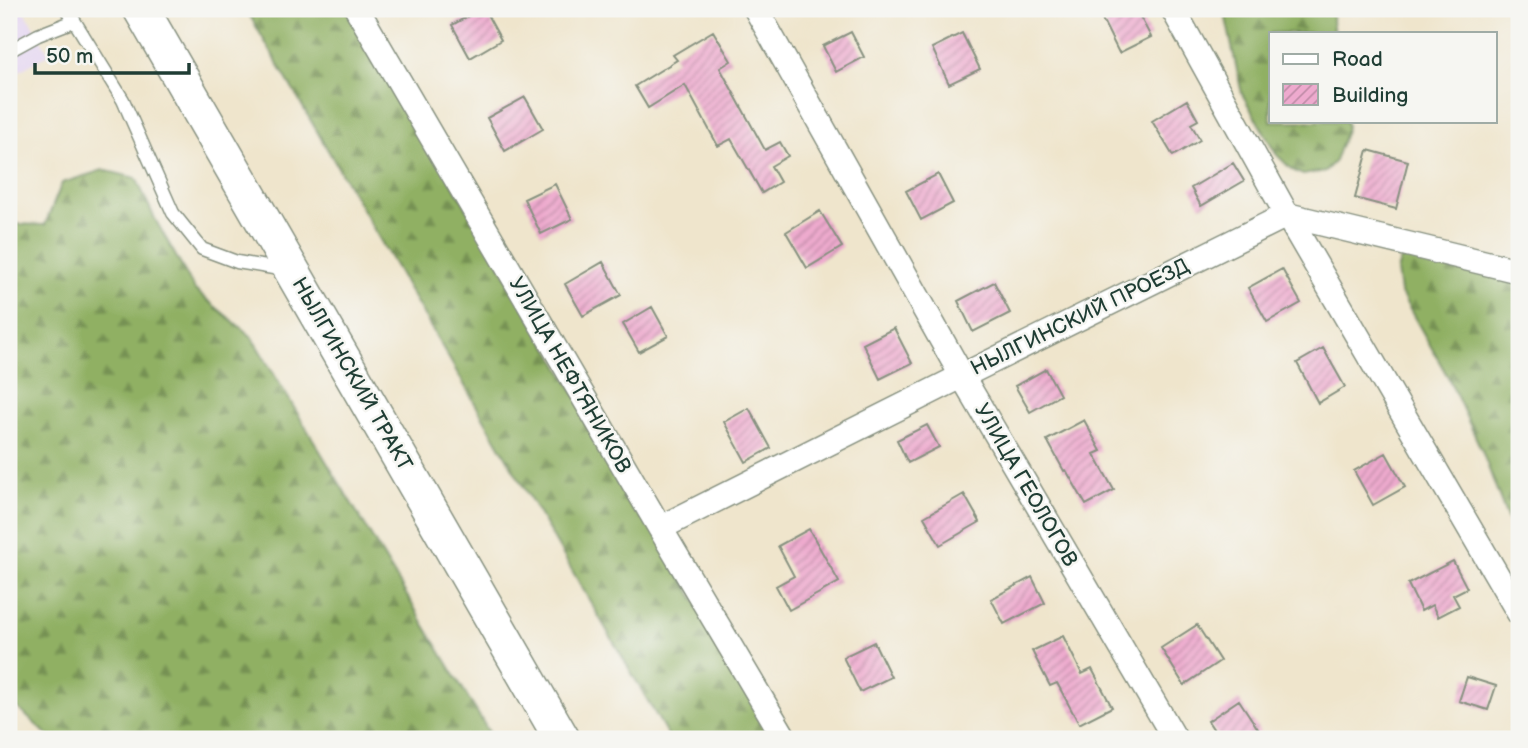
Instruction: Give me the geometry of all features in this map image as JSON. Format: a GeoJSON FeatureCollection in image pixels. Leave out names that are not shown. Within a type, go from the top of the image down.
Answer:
{"type":"FeatureCollection","features":[{"type":"Feature","properties":{"kind":"main road","name":"НЫЛГИНСКИЙ ТРАКТ"},"geometry":{"type":"LineString","coordinates":[[141,9],[562,739]]}},
{"type":"Feature","properties":{"kind":"street","name":"УЛИЦА НЕФТЯНИКОВ"},"geometry":{"type":"LineString","coordinates":[[356,9],[785,739]]}},
{"type":"Feature","properties":{"kind":"street","name":"УЛИЦА ГЕОЛОГОВ"},"geometry":{"type":"LineString","coordinates":[[756,9],[961,376],[1175,739]]}},
{"type":"Feature","properties":{"kind":"street"},"geometry":{"type":"LineString","coordinates":[[1173,9],[1287,215],[1519,613]]}},
{"type":"Feature","properties":{"kind":"street","name":"НЫЛГИНСКИЙ ПРОЕЗД"},"geometry":{"type":"LineString","coordinates":[[660,528],[1287,215]]}},
{"type":"Feature","properties":{"kind":"street"},"geometry":{"type":"LineString","coordinates":[[1287,215],[1519,271]]}},
{"type":"Feature","properties":{"kind":"lane"},"geometry":{"type":"LineString","coordinates":[[67,9],[123,100],[173,213],[202,250],[237,262],[292,271]]}},
{"type":"Feature","properties":{"kind":"lane"},"geometry":{"type":"LineString","coordinates":[[9,51],[38,35],[74,21]]}},
{"type":"Feature","properties":{"kind":"shaded area"},"geometry":{"type":"Polygon","coordinates":[[[9,9],[23,9],[49,54],[9,77],[9,9]]]}},
{"type":"Feature","properties":{"kind":"green space"},"geometry":{"type":"Polygon","coordinates":[[[246,9],[351,9],[776,739],[670,739],[246,9]]]}},
{"type":"Feature","properties":{"kind":"green space"},"geometry":{"type":"Polygon","coordinates":[[[1224,9],[1333,9],[1334,32],[1269,32],[1269,122],[1346,122],[1347,127],[1335,161],[1325,171],[1303,175],[1292,170],[1276,154],[1242,94],[1224,9]]]}},
{"type":"Feature","properties":{"kind":"green space"},"geometry":{"type":"Polygon","coordinates":[[[103,170],[136,178],[155,219],[195,290],[251,336],[493,739],[52,739],[12,703],[9,695],[9,224],[45,225],[62,183],[103,170]]]}},
{"type":"Feature","properties":{"kind":"green space"},"geometry":{"type":"Polygon","coordinates":[[[1416,247],[1519,263],[1519,549],[1482,451],[1448,377],[1400,292],[1397,271],[1400,261],[1416,247]]]}},
{"type":"Feature","properties":{"kind":"building"},"geometry":{"type":"Polygon","coordinates":[[[484,9],[501,40],[470,58],[452,25],[484,9]]]}},
{"type":"Feature","properties":{"kind":"building"},"geometry":{"type":"Polygon","coordinates":[[[1118,9],[1136,9],[1151,37],[1119,53],[1101,17],[1118,9]]]}},
{"type":"Feature","properties":{"kind":"building"},"geometry":{"type":"Polygon","coordinates":[[[713,31],[731,61],[720,68],[765,150],[780,142],[788,156],[771,166],[780,182],[762,193],[731,139],[718,146],[685,85],[648,108],[635,86],[677,60],[673,55],[713,31]]]}},
{"type":"Feature","properties":{"kind":"building"},"geometry":{"type":"Polygon","coordinates":[[[851,32],[864,57],[836,72],[823,46],[851,32]]]}},
{"type":"Feature","properties":{"kind":"building"},"geometry":{"type":"Polygon","coordinates":[[[962,33],[980,69],[949,84],[932,48],[962,33]]]}},
{"type":"Feature","properties":{"kind":"building"},"geometry":{"type":"Polygon","coordinates":[[[525,97],[543,129],[505,151],[487,118],[525,97]]]}},
{"type":"Feature","properties":{"kind":"building"},"geometry":{"type":"Polygon","coordinates":[[[1187,100],[1198,120],[1191,124],[1200,140],[1173,156],[1152,121],[1187,100]]]}},
{"type":"Feature","properties":{"kind":"building"},"geometry":{"type":"Polygon","coordinates":[[[1368,150],[1408,161],[1396,209],[1355,198],[1368,150]]]}},
{"type":"Feature","properties":{"kind":"building"},"geometry":{"type":"Polygon","coordinates":[[[1233,163],[1244,181],[1201,206],[1191,188],[1233,163]]]}},
{"type":"Feature","properties":{"kind":"building"},"geometry":{"type":"Polygon","coordinates":[[[938,174],[953,203],[921,220],[906,191],[938,174]]]}},
{"type":"Feature","properties":{"kind":"building"},"geometry":{"type":"Polygon","coordinates":[[[555,184],[572,219],[541,234],[524,199],[555,184]]]}},
{"type":"Feature","properties":{"kind":"building"},"geometry":{"type":"Polygon","coordinates":[[[820,211],[842,247],[807,268],[786,232],[820,211]]]}},
{"type":"Feature","properties":{"kind":"building"},"geometry":{"type":"Polygon","coordinates":[[[603,262],[621,295],[583,316],[565,284],[603,262]]]}},
{"type":"Feature","properties":{"kind":"building"},"geometry":{"type":"Polygon","coordinates":[[[1282,269],[1301,303],[1267,322],[1248,288],[1282,269]]]}},
{"type":"Feature","properties":{"kind":"building"},"geometry":{"type":"Polygon","coordinates":[[[994,282],[1010,313],[973,332],[958,301],[994,282]]]}},
{"type":"Feature","properties":{"kind":"building"},"geometry":{"type":"Polygon","coordinates":[[[652,307],[668,336],[639,352],[623,324],[652,307]]]}},
{"type":"Feature","properties":{"kind":"building"},"geometry":{"type":"Polygon","coordinates":[[[894,328],[912,363],[880,379],[863,344],[894,328]]]}},
{"type":"Feature","properties":{"kind":"building"},"geometry":{"type":"Polygon","coordinates":[[[1323,348],[1345,387],[1318,403],[1297,363],[1323,348]]]}},
{"type":"Feature","properties":{"kind":"building"},"geometry":{"type":"Polygon","coordinates":[[[1046,369],[1060,395],[1030,412],[1015,386],[1046,369]]]}},
{"type":"Feature","properties":{"kind":"building"},"geometry":{"type":"Polygon","coordinates":[[[749,408],[771,448],[746,462],[724,422],[749,408]]]}},
{"type":"Feature","properties":{"kind":"building"},"geometry":{"type":"Polygon","coordinates":[[[1084,420],[1101,451],[1094,454],[1114,490],[1086,505],[1047,440],[1084,420]]]}},
{"type":"Feature","properties":{"kind":"building"},"geometry":{"type":"Polygon","coordinates":[[[927,425],[939,447],[908,463],[897,440],[927,425]]]}},
{"type":"Feature","properties":{"kind":"building"},"geometry":{"type":"Polygon","coordinates":[[[1386,453],[1405,487],[1373,505],[1354,471],[1386,453]]]}},
{"type":"Feature","properties":{"kind":"building"},"geometry":{"type":"Polygon","coordinates":[[[964,494],[980,522],[940,545],[924,517],[964,494]]]}},
{"type":"Feature","properties":{"kind":"building"},"geometry":{"type":"Polygon","coordinates":[[[809,529],[839,582],[789,610],[776,586],[794,576],[778,546],[809,529]]]}},
{"type":"Feature","properties":{"kind":"building"},"geometry":{"type":"Polygon","coordinates":[[[1453,561],[1467,588],[1453,595],[1459,606],[1438,617],[1432,605],[1421,611],[1408,584],[1453,561]]]}},
{"type":"Feature","properties":{"kind":"building"},"geometry":{"type":"Polygon","coordinates":[[[1032,577],[1045,603],[1004,624],[991,599],[1032,577]]]}},
{"type":"Feature","properties":{"kind":"building"},"geometry":{"type":"Polygon","coordinates":[[[1197,625],[1220,661],[1184,685],[1161,648],[1197,625]]]}},
{"type":"Feature","properties":{"kind":"building"},"geometry":{"type":"Polygon","coordinates":[[[1063,636],[1082,674],[1092,669],[1112,707],[1079,724],[1057,683],[1050,686],[1032,651],[1063,636]]]}},
{"type":"Feature","properties":{"kind":"building"},"geometry":{"type":"Polygon","coordinates":[[[874,642],[891,677],[860,692],[843,657],[874,642]]]}},
{"type":"Feature","properties":{"kind":"building"},"geometry":{"type":"Polygon","coordinates":[[[1467,677],[1496,686],[1488,710],[1459,701],[1467,677]]]}},
{"type":"Feature","properties":{"kind":"building"},"geometry":{"type":"Polygon","coordinates":[[[1239,700],[1260,732],[1249,739],[1220,739],[1208,721],[1239,700]]]}}]}
